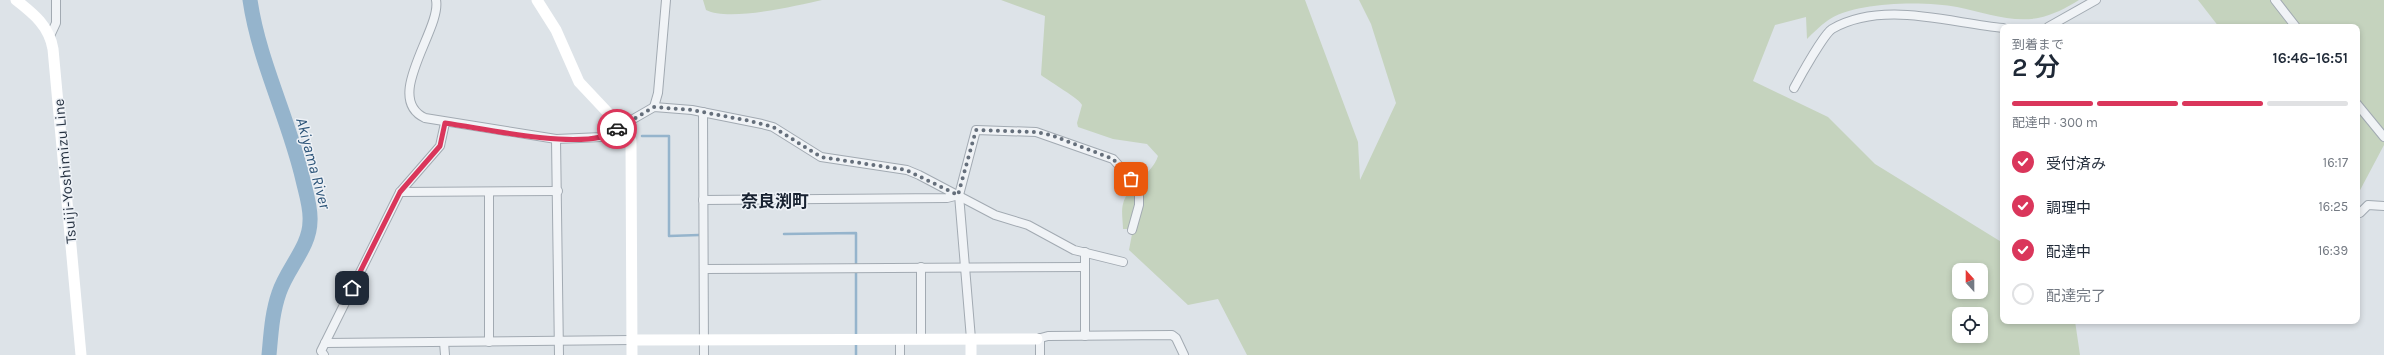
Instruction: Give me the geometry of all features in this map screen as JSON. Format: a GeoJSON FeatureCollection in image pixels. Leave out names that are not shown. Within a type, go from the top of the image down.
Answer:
{"type":"FeatureCollection","features":[{"type":"Feature","properties":{"kind":"street","name":"Tsuiji-Yoshimizu Line"},"geometry":{"type":"LineString","coordinates":[[16,0],[38,18],[50,36],[54,58],[81,355]]}},
{"type":"Feature","properties":{"kind":"street"},"geometry":{"type":"LineString","coordinates":[[50,36],[56,23],[56,0]]}},
{"type":"Feature","properties":{"kind":"street"},"geometry":{"type":"LineString","coordinates":[[436,0],[438,7],[415,62],[410,99],[419,115],[445,123],[556,139],[602,137],[654,107],[703,112],[773,127],[821,157],[906,170],[995,215],[1028,225],[1068,247],[1123,262]]}},
{"type":"Feature","properties":{"kind":"street"},"geometry":{"type":"LineString","coordinates":[[537,0],[556,30],[579,82],[632,141],[632,355]]}},
{"type":"Feature","properties":{"kind":"street"},"geometry":{"type":"LineString","coordinates":[[654,107],[658,93],[666,0]]}},
{"type":"Feature","properties":{"kind":"street"},"geometry":{"type":"LineString","coordinates":[[2053,24],[2096,0]]}},
{"type":"Feature","properties":{"kind":"street"},"geometry":{"type":"LineString","coordinates":[[2275,0],[2294,24]]}},
{"type":"Feature","properties":{"kind":"street"},"geometry":{"type":"LineString","coordinates":[[1794,88],[1831,29],[1856,19],[1884,13],[1909,13],[2000,28]]}},
{"type":"Feature","properties":{"kind":"street"},"geometry":{"type":"LineString","coordinates":[[2360,108],[2384,137]]}},
{"type":"Feature","properties":{"kind":"street"},"geometry":{"type":"LineString","coordinates":[[703,112],[704,355]]}},
{"type":"Feature","properties":{"kind":"street"},"geometry":{"type":"LineString","coordinates":[[324,355],[321,351],[400,192],[440,146],[445,123]]}},
{"type":"Feature","properties":{"kind":"street"},"geometry":{"type":"LineString","coordinates":[[971,355],[971,339],[958,195],[976,130],[1036,132],[1113,159],[1122,167],[1139,193],[1139,205],[1132,230]]}},
{"type":"Feature","properties":{"kind":"street"},"geometry":{"type":"LineString","coordinates":[[556,139],[558,191],[559,355]]}},
{"type":"Feature","properties":{"kind":"street"},"geometry":{"type":"LineString","coordinates":[[400,192],[558,191]]}},
{"type":"Feature","properties":{"kind":"street"},"geometry":{"type":"LineString","coordinates":[[489,192],[490,342]]}},
{"type":"Feature","properties":{"kind":"street"},"geometry":{"type":"LineString","coordinates":[[703,200],[947,198],[958,195]]}},
{"type":"Feature","properties":{"kind":"street"},"geometry":{"type":"LineString","coordinates":[[2360,213],[2368,205],[2384,206]]}},
{"type":"Feature","properties":{"kind":"street"},"geometry":{"type":"LineString","coordinates":[[1084,252],[1085,336]]}},
{"type":"Feature","properties":{"kind":"street"},"geometry":{"type":"LineString","coordinates":[[921,267],[921,339]]}},
{"type":"Feature","properties":{"kind":"street"},"geometry":{"type":"LineString","coordinates":[[704,269],[1085,267]]}},
{"type":"Feature","properties":{"kind":"street"},"geometry":{"type":"LineString","coordinates":[[325,343],[971,339],[1172,335],[1176,338],[1184,355]]}},
{"type":"Feature","properties":{"kind":"street"},"geometry":{"type":"LineString","coordinates":[[1039,338],[1040,355]]}},
{"type":"Feature","properties":{"kind":"street"},"geometry":{"type":"LineString","coordinates":[[900,339],[900,355]]}},
{"type":"Feature","properties":{"kind":"street"},"geometry":{"type":"LineString","coordinates":[[444,342],[445,355]]}},
{"type":"Feature","properties":{"kind":"green space"},"geometry":{"type":"Polygon","coordinates":[[[703,0],[822,0],[762,12],[730,14],[716,13],[706,10],[703,0]]]}},
{"type":"Feature","properties":{"kind":"green space"},"geometry":{"type":"Polygon","coordinates":[[[1001,0],[1305,0],[1358,142],[1360,180],[1396,103],[1371,24],[1359,0],[2079,0],[2044,17],[2028,19],[2007,18],[1943,5],[1890,4],[1872,6],[1839,14],[1824,23],[1807,39],[1806,17],[1775,25],[1753,81],[1828,117],[1875,164],[2000,241],[2000,324],[2075,324],[2080,355],[1247,355],[1218,299],[1188,305],[1129,250],[1133,229],[1123,229],[1122,207],[1130,191],[1151,169],[1158,156],[1147,144],[1113,139],[1078,127],[1077,123],[1082,105],[1071,95],[1041,75],[1045,16],[1001,0]]]}},
{"type":"Feature","properties":{"kind":"green space"},"geometry":{"type":"Polygon","coordinates":[[[2198,0],[2384,0],[2384,145],[2360,190],[2360,24],[2217,24],[2198,0]]]}},
{"type":"Feature","properties":{"kind":"waterway","name":"Akiyama River"},"geometry":{"type":"LineString","coordinates":[[250,0],[260,46],[297,157],[310,211],[309,231],[306,240],[279,293],[272,324],[269,355]]}},
{"type":"Feature","properties":{"kind":"waterway"},"geometry":{"type":"LineString","coordinates":[[642,136],[669,136],[669,236],[699,235]]}},
{"type":"Feature","properties":{"kind":"waterway"},"geometry":{"type":"LineString","coordinates":[[784,234],[856,233],[856,337]]}},
{"type":"Feature","properties":{"kind":"waterway"},"geometry":{"type":"LineString","coordinates":[[856,342],[856,355]]}},
{"type":"Feature","properties":{"kind":"way so far"},"geometry":{"type":"LineString","coordinates":[[617,129],[646,110],[662,106],[750,121],[773,127],[821,157],[906,170],[920,174],[958,195],[976,130],[1036,132],[1051,135],[1113,159],[1122,167],[1131,179]]}},
{"type":"Feature","properties":{"kind":"district","name":"奈良渕町"},"geometry":{"type":"Point","coordinates":[775,201]}},
{"type":"Feature","properties":{"kind":"route"},"geometry":{"type":"LineString","coordinates":[[352,288],[400,192],[440,146],[445,123],[556,139],[602,137],[617,129]]}}]}
